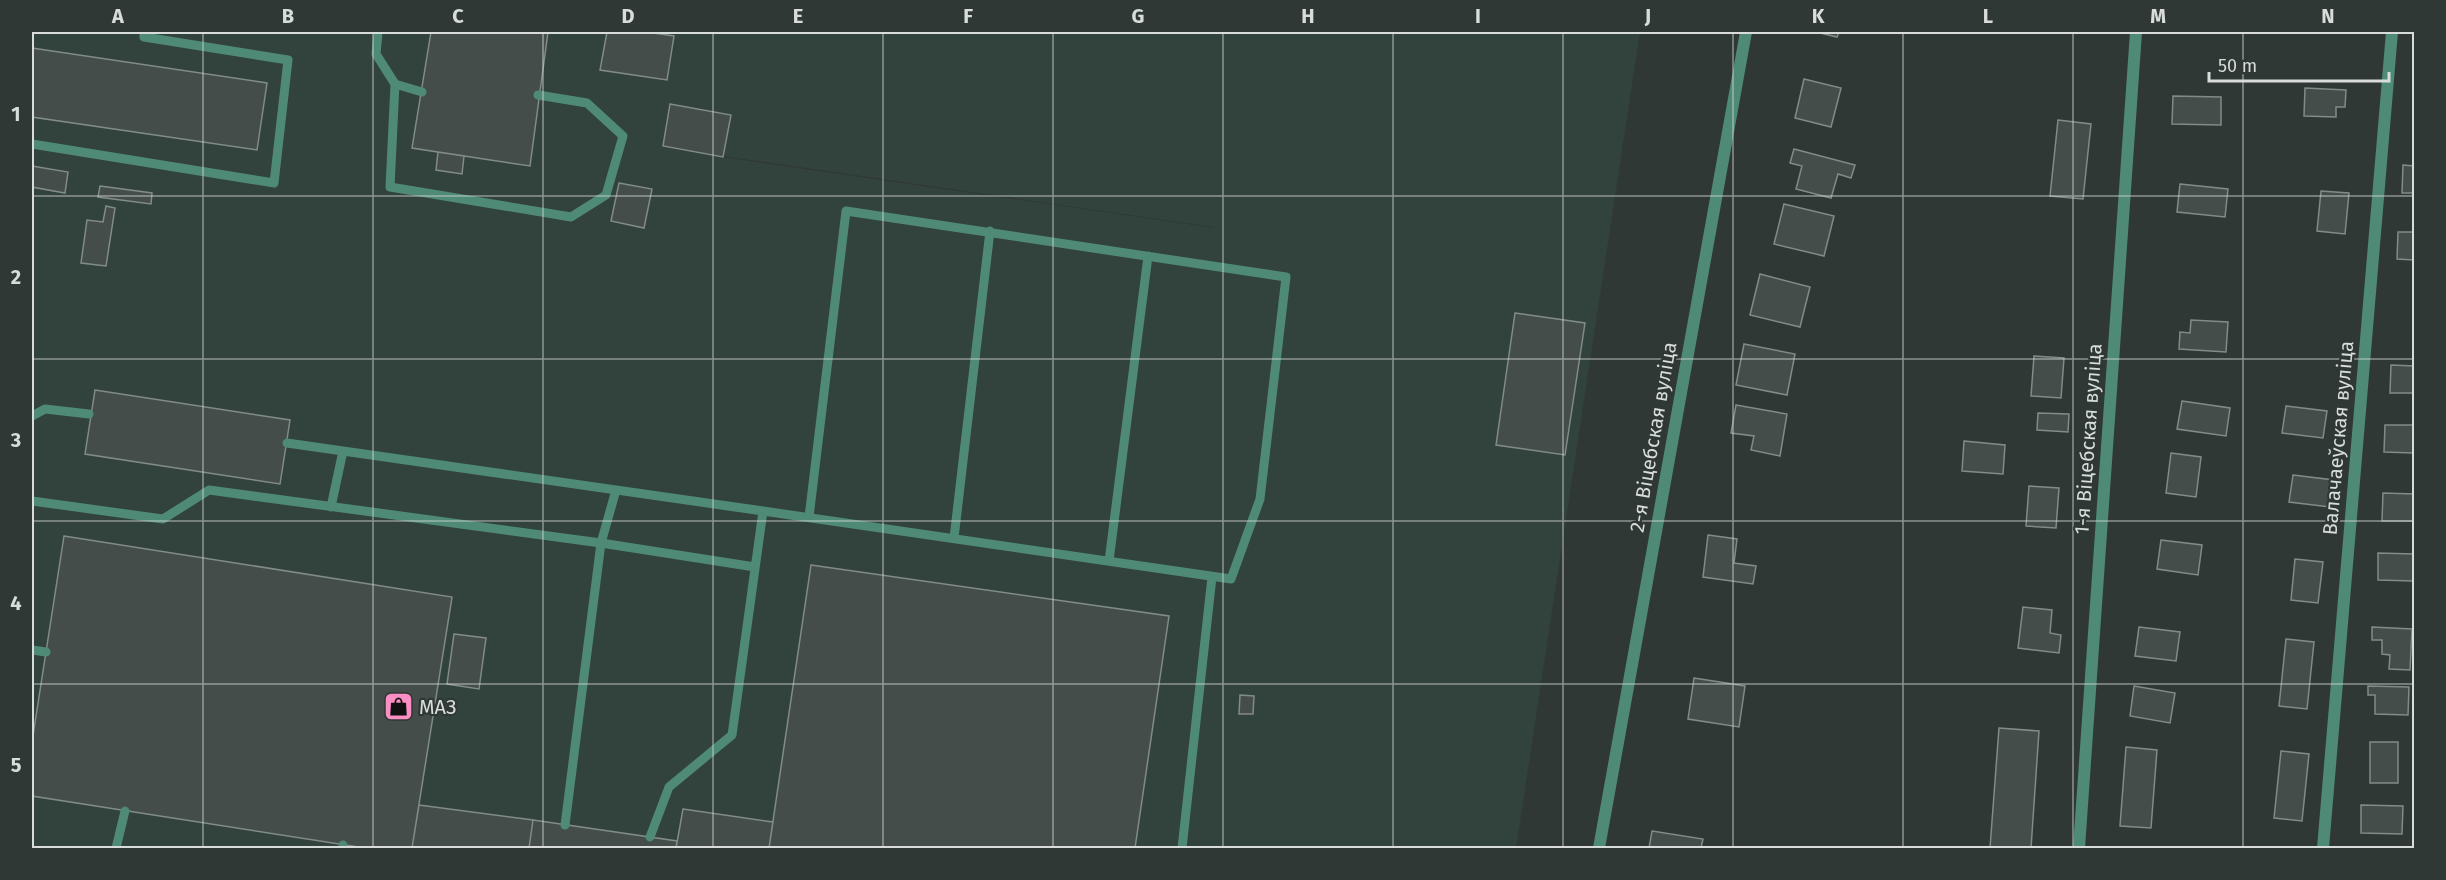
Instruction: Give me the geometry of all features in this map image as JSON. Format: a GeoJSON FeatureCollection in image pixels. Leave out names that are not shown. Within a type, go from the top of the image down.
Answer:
{"type":"FeatureCollection","features":[{"type":"Feature","properties":{"kind":"street","name":"2-я Віцебская вуліца"},"geometry":{"type":"LineString","coordinates":[[1599,849],[1746,32]]}},
{"type":"Feature","properties":{"kind":"street","name":"1-я Віцебская вуліца"},"geometry":{"type":"LineString","coordinates":[[2079,849],[2136,32]]}},
{"type":"Feature","properties":{"kind":"street","name":"Валачаеўская вуліца"},"geometry":{"type":"LineString","coordinates":[[2323,849],[2392,32]]}},
{"type":"Feature","properties":{"kind":"lane"},"geometry":{"type":"LineString","coordinates":[[32,144],[274,183],[288,60],[144,37],[144,32]]}},
{"type":"Feature","properties":{"kind":"lane"},"geometry":{"type":"LineString","coordinates":[[378,32],[376,54],[394,84],[390,187],[571,217],[606,195],[623,136],[586,103],[538,95]]}},
{"type":"Feature","properties":{"kind":"lane"},"geometry":{"type":"LineString","coordinates":[[394,84],[422,92]]}},
{"type":"Feature","properties":{"kind":"lane"},"geometry":{"type":"LineString","coordinates":[[287,443],[1231,579],[1260,499],[1286,277],[846,211],[809,517]]}},
{"type":"Feature","properties":{"kind":"lane"},"geometry":{"type":"LineString","coordinates":[[954,538],[990,231]]}},
{"type":"Feature","properties":{"kind":"lane"},"geometry":{"type":"LineString","coordinates":[[1109,561],[1148,256]]}},
{"type":"Feature","properties":{"kind":"lane"},"geometry":{"type":"LineString","coordinates":[[32,416],[45,409],[89,414]]}},
{"type":"Feature","properties":{"kind":"lane"},"geometry":{"type":"LineString","coordinates":[[330,507],[343,451]]}},
{"type":"Feature","properties":{"kind":"lane"},"geometry":{"type":"LineString","coordinates":[[32,501],[163,519],[209,490],[601,543],[755,567]]}},
{"type":"Feature","properties":{"kind":"lane"},"geometry":{"type":"LineString","coordinates":[[565,825],[601,543],[616,490]]}},
{"type":"Feature","properties":{"kind":"lane"},"geometry":{"type":"LineString","coordinates":[[650,837],[669,787],[732,735],[763,511]]}},
{"type":"Feature","properties":{"kind":"lane"},"geometry":{"type":"LineString","coordinates":[[1182,849],[1212,577]]}},
{"type":"Feature","properties":{"kind":"lane"},"geometry":{"type":"LineString","coordinates":[[32,650],[46,651]]}},
{"type":"Feature","properties":{"kind":"lane"},"geometry":{"type":"LineString","coordinates":[[117,849],[125,811]]}},
{"type":"Feature","properties":{"kind":"shaded area"},"geometry":{"type":"Polygon","coordinates":[[[32,32],[1640,32],[1516,848],[32,848],[32,32]],[[689,151],[1214,228],[1213,227],[689,151]]]}},
{"type":"Feature","properties":{"kind":"building"},"geometry":{"type":"Polygon","coordinates":[[[431,32],[548,32],[530,166],[412,148],[431,32]]]}},
{"type":"Feature","properties":{"kind":"building"},"geometry":{"type":"Polygon","coordinates":[[[607,32],[647,32],[674,36],[667,80],[600,70],[607,32]]]}},
{"type":"Feature","properties":{"kind":"building"},"geometry":{"type":"Polygon","coordinates":[[[1816,32],[1839,32],[1837,37],[1816,32]]]}},
{"type":"Feature","properties":{"kind":"building"},"geometry":{"type":"Polygon","coordinates":[[[32,48],[267,83],[257,150],[32,117],[32,48]]]}},
{"type":"Feature","properties":{"kind":"building"},"geometry":{"type":"Polygon","coordinates":[[[1804,79],[1841,88],[1831,127],[1795,118],[1804,79]]]}},
{"type":"Feature","properties":{"kind":"building"},"geometry":{"type":"Polygon","coordinates":[[[2305,88],[2346,90],[2345,107],[2336,107],[2336,117],[2304,116],[2305,88]]]}},
{"type":"Feature","properties":{"kind":"building"},"geometry":{"type":"Polygon","coordinates":[[[2173,96],[2221,97],[2221,125],[2172,124],[2173,96]]]}},
{"type":"Feature","properties":{"kind":"building"},"geometry":{"type":"Polygon","coordinates":[[[670,104],[731,115],[723,157],[663,146],[670,104]]]}},
{"type":"Feature","properties":{"kind":"building"},"geometry":{"type":"Polygon","coordinates":[[[2058,120],[2091,124],[2083,199],[2050,196],[2058,120]]]}},
{"type":"Feature","properties":{"kind":"building"},"geometry":{"type":"Polygon","coordinates":[[[1794,149],[1855,165],[1851,178],[1838,174],[1831,198],[1796,189],[1802,166],[1790,163],[1794,149]]]}},
{"type":"Feature","properties":{"kind":"building"},"geometry":{"type":"Polygon","coordinates":[[[438,152],[464,156],[462,174],[436,170],[438,152]]]}},
{"type":"Feature","properties":{"kind":"building"},"geometry":{"type":"Polygon","coordinates":[[[2403,165],[2414,166],[2414,193],[2402,193],[2403,165]]]}},
{"type":"Feature","properties":{"kind":"building"},"geometry":{"type":"Polygon","coordinates":[[[32,166],[68,172],[65,193],[32,187],[32,166]]]}},
{"type":"Feature","properties":{"kind":"building"},"geometry":{"type":"Polygon","coordinates":[[[619,183],[652,189],[644,228],[611,221],[619,183]]]}},
{"type":"Feature","properties":{"kind":"building"},"geometry":{"type":"Polygon","coordinates":[[[2180,184],[2228,189],[2225,217],[2177,212],[2180,184]]]}},
{"type":"Feature","properties":{"kind":"building"},"geometry":{"type":"Polygon","coordinates":[[[100,186],[152,193],[151,204],[98,197],[100,186]]]}},
{"type":"Feature","properties":{"kind":"building"},"geometry":{"type":"Polygon","coordinates":[[[2321,191],[2349,193],[2345,234],[2317,231],[2321,191]]]}},
{"type":"Feature","properties":{"kind":"building"},"geometry":{"type":"Polygon","coordinates":[[[1784,204],[1834,216],[1824,256],[1774,244],[1784,204]]]}},
{"type":"Feature","properties":{"kind":"building"},"geometry":{"type":"Polygon","coordinates":[[[106,206],[115,208],[106,266],[81,263],[87,220],[103,222],[106,206]]]}},
{"type":"Feature","properties":{"kind":"building"},"geometry":{"type":"Polygon","coordinates":[[[2398,232],[2414,232],[2414,260],[2397,259],[2398,232]]]}},
{"type":"Feature","properties":{"kind":"building"},"geometry":{"type":"Polygon","coordinates":[[[1760,274],[1810,287],[1800,327],[1750,315],[1760,274]]]}},
{"type":"Feature","properties":{"kind":"building"},"geometry":{"type":"Polygon","coordinates":[[[1515,313],[1585,323],[1565,455],[1496,445],[1515,313]]]}},
{"type":"Feature","properties":{"kind":"building"},"geometry":{"type":"Polygon","coordinates":[[[2191,320],[2228,322],[2226,352],[2179,349],[2180,332],[2190,333],[2191,320]]]}},
{"type":"Feature","properties":{"kind":"building"},"geometry":{"type":"Polygon","coordinates":[[[1744,344],[1795,354],[1787,395],[1736,385],[1744,344]]]}},
{"type":"Feature","properties":{"kind":"building"},"geometry":{"type":"Polygon","coordinates":[[[2034,356],[2064,358],[2061,398],[2031,396],[2034,356]]]}},
{"type":"Feature","properties":{"kind":"building"},"geometry":{"type":"Polygon","coordinates":[[[2391,365],[2414,366],[2414,393],[2390,393],[2391,365]]]}},
{"type":"Feature","properties":{"kind":"building"},"geometry":{"type":"Polygon","coordinates":[[[95,390],[290,420],[280,484],[85,454],[95,390]]]}},
{"type":"Feature","properties":{"kind":"building"},"geometry":{"type":"Polygon","coordinates":[[[2182,401],[2230,408],[2226,436],[2177,429],[2182,401]]]}},
{"type":"Feature","properties":{"kind":"building"},"geometry":{"type":"Polygon","coordinates":[[[1736,405],[1787,414],[1780,456],[1751,450],[1754,436],[1731,433],[1736,405]]]}},
{"type":"Feature","properties":{"kind":"building"},"geometry":{"type":"Polygon","coordinates":[[[2286,406],[2327,411],[2323,438],[2282,433],[2286,406]]]}},
{"type":"Feature","properties":{"kind":"building"},"geometry":{"type":"Polygon","coordinates":[[[2038,413],[2069,414],[2068,432],[2037,430],[2038,413]]]}},
{"type":"Feature","properties":{"kind":"building"},"geometry":{"type":"Polygon","coordinates":[[[2385,425],[2414,425],[2414,453],[2384,452],[2385,425]]]}},
{"type":"Feature","properties":{"kind":"building"},"geometry":{"type":"Polygon","coordinates":[[[1964,441],[2005,445],[2003,474],[1962,471],[1964,441]]]}},
{"type":"Feature","properties":{"kind":"building"},"geometry":{"type":"Polygon","coordinates":[[[2171,453],[2201,457],[2196,497],[2166,493],[2171,453]]]}},
{"type":"Feature","properties":{"kind":"building"},"geometry":{"type":"Polygon","coordinates":[[[2293,475],[2334,480],[2330,507],[2289,502],[2293,475]]]}},
{"type":"Feature","properties":{"kind":"building"},"geometry":{"type":"Polygon","coordinates":[[[2029,486],[2059,488],[2056,528],[2026,526],[2029,486]]]}},
{"type":"Feature","properties":{"kind":"building"},"geometry":{"type":"Polygon","coordinates":[[[2383,493],[2414,494],[2414,521],[2382,521],[2383,493]]]}},
{"type":"Feature","properties":{"kind":"building"},"geometry":{"type":"Polygon","coordinates":[[[1708,535],[1737,539],[1734,563],[1756,566],[1753,584],[1703,577],[1708,535]]]}},
{"type":"Feature","properties":{"kind":"building"},"geometry":{"type":"Polygon","coordinates":[[[64,536],[452,597],[412,848],[365,848],[32,796],[32,742],[64,536]]]}},
{"type":"Feature","properties":{"kind":"building"},"geometry":{"type":"Polygon","coordinates":[[[2161,540],[2202,545],[2198,575],[2157,569],[2161,540]]]}},
{"type":"Feature","properties":{"kind":"building"},"geometry":{"type":"Polygon","coordinates":[[[2378,553],[2414,554],[2414,581],[2378,580],[2378,553]]]}},
{"type":"Feature","properties":{"kind":"building"},"geometry":{"type":"Polygon","coordinates":[[[2295,559],[2323,562],[2318,603],[2291,600],[2295,559]]]}},
{"type":"Feature","properties":{"kind":"building"},"geometry":{"type":"Polygon","coordinates":[[[811,565],[1169,616],[1135,848],[769,848],[811,565]]]}},
{"type":"Feature","properties":{"kind":"building"},"geometry":{"type":"Polygon","coordinates":[[[2023,607],[2052,610],[2050,633],[2061,635],[2059,653],[2018,648],[2023,607]]]}},
{"type":"Feature","properties":{"kind":"building"},"geometry":{"type":"Polygon","coordinates":[[[2139,627],[2180,632],[2176,661],[2135,656],[2139,627]]]}},
{"type":"Feature","properties":{"kind":"building"},"geometry":{"type":"Polygon","coordinates":[[[2372,627],[2412,629],[2410,670],[2389,669],[2390,655],[2382,654],[2382,640],[2372,640],[2372,627]]]}},
{"type":"Feature","properties":{"kind":"building"},"geometry":{"type":"Polygon","coordinates":[[[454,634],[486,638],[479,689],[447,684],[454,634]]]}},
{"type":"Feature","properties":{"kind":"building"},"geometry":{"type":"Polygon","coordinates":[[[2286,639],[2314,642],[2307,709],[2279,706],[2286,639]]]}},
{"type":"Feature","properties":{"kind":"building"},"geometry":{"type":"Polygon","coordinates":[[[1694,678],[1745,686],[1739,727],[1688,719],[1694,678]]]}},
{"type":"Feature","properties":{"kind":"building"},"geometry":{"type":"Polygon","coordinates":[[[2134,686],[2175,693],[2170,723],[2130,716],[2134,686]]]}},
{"type":"Feature","properties":{"kind":"building"},"geometry":{"type":"Polygon","coordinates":[[[2368,686],[2409,687],[2408,715],[2375,714],[2375,695],[2368,695],[2368,686]]]}},
{"type":"Feature","properties":{"kind":"building"},"geometry":{"type":"Polygon","coordinates":[[[1240,695],[1254,696],[1253,714],[1239,714],[1240,695]]]}},
{"type":"Feature","properties":{"kind":"building"},"geometry":{"type":"Polygon","coordinates":[[[1999,728],[2039,731],[2031,848],[1990,848],[1999,728]]]}},
{"type":"Feature","properties":{"kind":"building"},"geometry":{"type":"Polygon","coordinates":[[[2370,742],[2398,742],[2398,783],[2370,783],[2370,742]]]}},
{"type":"Feature","properties":{"kind":"building"},"geometry":{"type":"Polygon","coordinates":[[[2126,747],[2157,750],[2151,828],[2120,826],[2126,747]]]}},
{"type":"Feature","properties":{"kind":"building"},"geometry":{"type":"Polygon","coordinates":[[[2281,751],[2309,754],[2302,821],[2274,818],[2281,751]]]}},
{"type":"Feature","properties":{"kind":"building"},"geometry":{"type":"Polygon","coordinates":[[[419,805],[533,820],[529,848],[412,848],[419,805]]]}},
{"type":"Feature","properties":{"kind":"building"},"geometry":{"type":"Polygon","coordinates":[[[2361,805],[2403,806],[2402,834],[2361,833],[2361,805]]]}},
{"type":"Feature","properties":{"kind":"building"},"geometry":{"type":"Polygon","coordinates":[[[683,809],[773,822],[769,848],[676,848],[683,809]]]}},
{"type":"Feature","properties":{"kind":"building"},"geometry":{"type":"Polygon","coordinates":[[[533,820],[677,841],[676,848],[529,848],[533,820]]]}},
{"type":"Feature","properties":{"kind":"building"},"geometry":{"type":"Polygon","coordinates":[[[1652,831],[1703,839],[1701,848],[1649,848],[1652,831]]]}},
{"type":"Feature","properties":{"kind":"place","name":"МАЗ"},"geometry":{"type":"Point","coordinates":[398,707]}}]}
